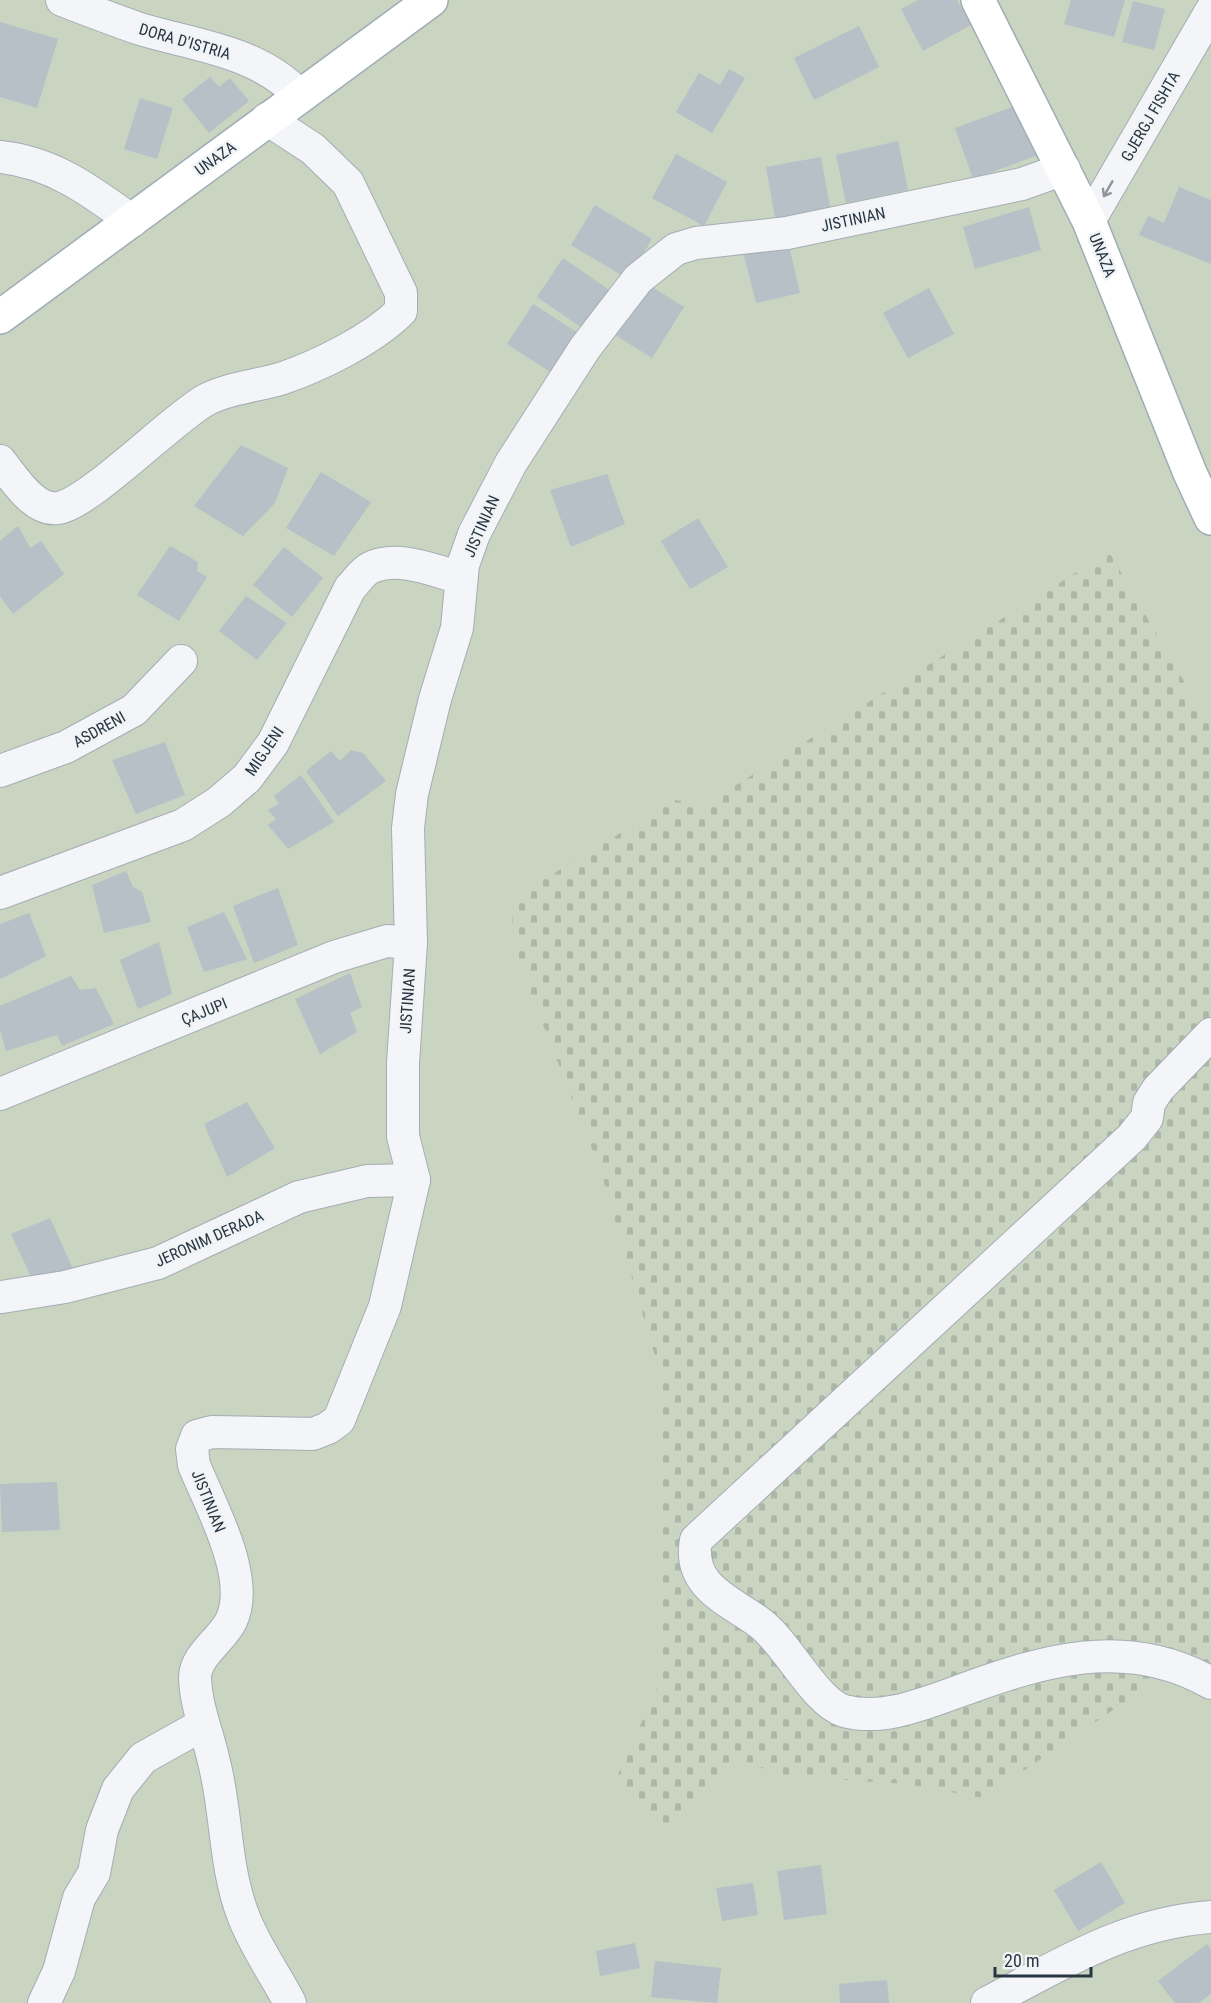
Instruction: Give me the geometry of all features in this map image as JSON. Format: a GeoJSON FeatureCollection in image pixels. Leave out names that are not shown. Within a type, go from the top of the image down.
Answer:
{"type":"FeatureCollection","features":[{"type":"Feature","properties":{"kind":"main road","name":"UNAZA"},"geometry":{"type":"LineString","coordinates":[[0,317],[431,0]]}},
{"type":"Feature","properties":{"kind":"main road","name":"UNAZA"},"geometry":{"type":"LineString","coordinates":[[978,0],[1089,221],[1190,473],[1211,518]]}},
{"type":"Feature","properties":{"kind":"street","name":"DORA D'ISTRIA"},"geometry":{"type":"LineString","coordinates":[[62,0],[140,28],[225,51],[255,62],[284,79],[300,96]]}},
{"type":"Feature","properties":{"kind":"street","name":"GJERGJ FISHTA"},"geometry":{"type":"LineString","coordinates":[[1089,221],[1211,11]]}},
{"type":"Feature","properties":{"kind":"street"},"geometry":{"type":"LineString","coordinates":[[0,461],[40,505],[57,509],[77,501],[172,422],[206,400],[282,378],[316,364],[387,326],[401,311],[401,293],[348,183],[313,149],[267,119]]}},
{"type":"Feature","properties":{"kind":"street"},"geometry":{"type":"LineString","coordinates":[[0,157],[26,160],[66,176],[132,221]]}},
{"type":"Feature","properties":{"kind":"street","name":"JISTINIAN"},"geometry":{"type":"LineString","coordinates":[[202,1725],[195,1676],[199,1663],[231,1621],[237,1585],[233,1560],[194,1465],[192,1449],[197,1436],[212,1432],[313,1434],[328,1428],[339,1420],[385,1306],[414,1180],[403,1136],[403,1064],[411,942],[408,828],[412,794],[435,699],[457,628],[463,565],[474,534],[511,463],[585,348],[638,279],[676,249],[696,243],[787,233],[1022,184],[1064,168]]}},
{"type":"Feature","properties":{"kind":"street","name":"MIGJENI"},"geometry":{"type":"LineString","coordinates":[[0,893],[183,825],[219,802],[247,778],[273,743],[350,588],[368,568],[384,563],[405,564],[462,578]]}},
{"type":"Feature","properties":{"kind":"street","name":"ASDRENI"},"geometry":{"type":"LineString","coordinates":[[0,771],[66,747],[134,710],[181,661]]}},
{"type":"Feature","properties":{"kind":"street","name":"ÇAJUPI"},"geometry":{"type":"LineString","coordinates":[[0,1094],[365,946],[387,941],[411,942]]}},
{"type":"Feature","properties":{"kind":"street"},"geometry":{"type":"LineString","coordinates":[[1211,1034],[1158,1089],[1149,1103],[1147,1118],[1132,1137],[696,1540],[693,1554],[708,1586],[734,1608],[761,1623],[793,1658],[820,1694],[844,1710],[877,1714],[899,1711],[1019,1669],[1096,1655],[1165,1662],[1211,1683]]}},
{"type":"Feature","properties":{"kind":"street","name":"JERONIM DERADA"},"geometry":{"type":"LineString","coordinates":[[2,1297],[65,1287],[158,1263],[299,1197],[367,1181],[414,1180]]}},
{"type":"Feature","properties":{"kind":"street"},"geometry":{"type":"LineString","coordinates":[[44,2003],[59,1971],[79,1898],[94,1873],[102,1830],[118,1788],[143,1758],[202,1725],[215,1762],[226,1851],[243,1915],[290,2003]]}},
{"type":"Feature","properties":{"kind":"street"},"geometry":{"type":"LineString","coordinates":[[987,2003],[1106,1941],[1157,1924],[1211,1917]]}},
{"type":"Feature","properties":{"kind":"green space"},"geometry":{"type":"Polygon","coordinates":[[[0,0],[1211,0],[1211,2003],[0,2003],[0,0]]]}},
{"type":"Feature","properties":{"kind":"green space"},"geometry":{"type":"Polygon","coordinates":[[[1109,552],[1211,728],[1211,1671],[1163,1676],[983,1798],[907,1784],[784,1776],[736,1758],[665,1826],[614,1784],[662,1677],[657,1363],[600,1169],[527,984],[511,935],[514,902],[528,889],[675,800],[704,805],[1109,552]]]}},
{"type":"Feature","properties":{"kind":"building"},"geometry":{"type":"Polygon","coordinates":[[[918,0],[957,0],[971,25],[923,51],[901,9],[918,0]]]}},
{"type":"Feature","properties":{"kind":"building"},"geometry":{"type":"Polygon","coordinates":[[[1071,0],[1125,0],[1114,37],[1064,24],[1071,0]]]}},
{"type":"Feature","properties":{"kind":"building"},"geometry":{"type":"Polygon","coordinates":[[[1133,1],[1165,9],[1154,50],[1122,42],[1133,1]]]}},
{"type":"Feature","properties":{"kind":"building"},"geometry":{"type":"Polygon","coordinates":[[[0,22],[58,39],[37,108],[0,97],[0,22]]]}},
{"type":"Feature","properties":{"kind":"building"},"geometry":{"type":"Polygon","coordinates":[[[859,26],[879,67],[814,100],[794,58],[859,26]]]}},
{"type":"Feature","properties":{"kind":"building"},"geometry":{"type":"Polygon","coordinates":[[[729,69],[745,78],[712,133],[676,112],[699,73],[720,85],[729,69]]]}},
{"type":"Feature","properties":{"kind":"building"},"geometry":{"type":"Polygon","coordinates":[[[210,77],[219,87],[230,78],[249,101],[209,133],[182,99],[210,77]]]}},
{"type":"Feature","properties":{"kind":"building"},"geometry":{"type":"Polygon","coordinates":[[[140,98],[173,108],[157,159],[124,149],[140,98]]]}},
{"type":"Feature","properties":{"kind":"building"},"geometry":{"type":"Polygon","coordinates":[[[1020,104],[1038,155],[973,179],[955,128],[1020,104]]]}},
{"type":"Feature","properties":{"kind":"building"},"geometry":{"type":"Polygon","coordinates":[[[898,141],[908,190],[846,203],[836,155],[898,141]]]}},
{"type":"Feature","properties":{"kind":"building"},"geometry":{"type":"Polygon","coordinates":[[[676,154],[727,182],[704,226],[652,198],[676,154]]]}},
{"type":"Feature","properties":{"kind":"building"},"geometry":{"type":"Polygon","coordinates":[[[821,157],[831,213],[776,223],[766,167],[821,157]]]}},
{"type":"Feature","properties":{"kind":"building"},"geometry":{"type":"Polygon","coordinates":[[[1179,187],[1211,200],[1211,264],[1139,235],[1148,216],[1164,223],[1179,187]]]}},
{"type":"Feature","properties":{"kind":"building"},"geometry":{"type":"Polygon","coordinates":[[[595,205],[652,239],[628,279],[571,245],[595,205]]]}},
{"type":"Feature","properties":{"kind":"building"},"geometry":{"type":"Polygon","coordinates":[[[1029,207],[1041,250],[975,269],[963,227],[1029,207]]]}},
{"type":"Feature","properties":{"kind":"building"},"geometry":{"type":"Polygon","coordinates":[[[788,241],[800,293],[756,303],[743,252],[788,241]]]}},
{"type":"Feature","properties":{"kind":"building"},"geometry":{"type":"Polygon","coordinates":[[[563,258],[615,294],[588,332],[537,297],[563,258]]]}},
{"type":"Feature","properties":{"kind":"building"},"geometry":{"type":"Polygon","coordinates":[[[644,282],[684,307],[652,358],[612,333],[644,282]]]}},
{"type":"Feature","properties":{"kind":"building"},"geometry":{"type":"Polygon","coordinates":[[[929,288],[954,334],[908,358],[883,313],[929,288]]]}},
{"type":"Feature","properties":{"kind":"building"},"geometry":{"type":"Polygon","coordinates":[[[533,304],[583,336],[557,376],[507,344],[533,304]]]}},
{"type":"Feature","properties":{"kind":"building"},"geometry":{"type":"Polygon","coordinates":[[[241,445],[288,468],[275,503],[243,536],[194,506],[241,445]]]}},
{"type":"Feature","properties":{"kind":"building"},"geometry":{"type":"Polygon","coordinates":[[[321,472],[371,502],[334,556],[286,528],[321,472]]]}},
{"type":"Feature","properties":{"kind":"building"},"geometry":{"type":"Polygon","coordinates":[[[607,474],[625,524],[571,547],[550,490],[607,474]]]}},
{"type":"Feature","properties":{"kind":"building"},"geometry":{"type":"Polygon","coordinates":[[[698,518],[728,567],[690,589],[661,541],[698,518]]]}},
{"type":"Feature","properties":{"kind":"building"},"geometry":{"type":"Polygon","coordinates":[[[18,526],[30,548],[41,541],[64,574],[13,614],[0,596],[0,541],[18,526]]]}},
{"type":"Feature","properties":{"kind":"building"},"geometry":{"type":"Polygon","coordinates":[[[170,546],[198,562],[197,571],[207,577],[179,621],[137,595],[170,546]]]}},
{"type":"Feature","properties":{"kind":"building"},"geometry":{"type":"Polygon","coordinates":[[[284,547],[323,578],[292,617],[253,585],[284,547]]]}},
{"type":"Feature","properties":{"kind":"building"},"geometry":{"type":"Polygon","coordinates":[[[246,596],[287,623],[257,660],[219,631],[246,596]]]}},
{"type":"Feature","properties":{"kind":"building"},"geometry":{"type":"Polygon","coordinates":[[[165,742],[185,795],[136,814],[112,760],[165,742]]]}},
{"type":"Feature","properties":{"kind":"building"},"geometry":{"type":"Polygon","coordinates":[[[351,750],[363,753],[386,781],[338,816],[306,771],[331,751],[340,761],[351,750]]]}},
{"type":"Feature","properties":{"kind":"building"},"geometry":{"type":"Polygon","coordinates":[[[301,775],[334,822],[288,849],[268,825],[276,819],[268,810],[279,804],[274,796],[301,775]]]}},
{"type":"Feature","properties":{"kind":"building"},"geometry":{"type":"Polygon","coordinates":[[[126,871],[133,887],[142,892],[151,922],[104,933],[92,885],[126,871]]]}},
{"type":"Feature","properties":{"kind":"building"},"geometry":{"type":"Polygon","coordinates":[[[278,888],[298,945],[254,963],[233,906],[278,888]]]}},
{"type":"Feature","properties":{"kind":"building"},"geometry":{"type":"Polygon","coordinates":[[[224,912],[247,959],[204,972],[187,927],[224,912]]]}},
{"type":"Feature","properties":{"kind":"building"},"geometry":{"type":"Polygon","coordinates":[[[29,913],[46,956],[0,979],[0,924],[29,913]]]}},
{"type":"Feature","properties":{"kind":"building"},"geometry":{"type":"Polygon","coordinates":[[[159,942],[172,994],[138,1009],[120,960],[159,942]]]}},
{"type":"Feature","properties":{"kind":"building"},"geometry":{"type":"Polygon","coordinates":[[[350,973],[362,1007],[350,1013],[357,1032],[320,1054],[295,999],[350,973]]]}},
{"type":"Feature","properties":{"kind":"building"},"geometry":{"type":"Polygon","coordinates":[[[71,976],[80,990],[96,988],[114,1024],[62,1046],[57,1035],[6,1051],[0,1030],[0,1006],[71,976]]]}},
{"type":"Feature","properties":{"kind":"building"},"geometry":{"type":"Polygon","coordinates":[[[247,1102],[275,1148],[227,1177],[204,1124],[247,1102]]]}},
{"type":"Feature","properties":{"kind":"building"},"geometry":{"type":"Polygon","coordinates":[[[50,1218],[73,1269],[36,1287],[11,1234],[50,1218]]]}},
{"type":"Feature","properties":{"kind":"building"},"geometry":{"type":"Polygon","coordinates":[[[57,1482],[60,1530],[2,1532],[0,1484],[57,1482]]]}},
{"type":"Feature","properties":{"kind":"building"},"geometry":{"type":"Polygon","coordinates":[[[1101,1862],[1125,1903],[1078,1931],[1054,1890],[1101,1862]]]}},
{"type":"Feature","properties":{"kind":"building"},"geometry":{"type":"Polygon","coordinates":[[[821,1865],[827,1914],[784,1920],[777,1871],[821,1865]]]}},
{"type":"Feature","properties":{"kind":"building"},"geometry":{"type":"Polygon","coordinates":[[[753,1883],[758,1915],[722,1921],[716,1888],[753,1883]]]}},
{"type":"Feature","properties":{"kind":"building"},"geometry":{"type":"Polygon","coordinates":[[[635,1943],[640,1968],[600,1976],[596,1951],[635,1943]]]}},
{"type":"Feature","properties":{"kind":"building"},"geometry":{"type":"Polygon","coordinates":[[[1207,1944],[1211,1950],[1211,1994],[1198,2003],[1175,2003],[1158,1981],[1207,1944]]]}},
{"type":"Feature","properties":{"kind":"building"},"geometry":{"type":"Polygon","coordinates":[[[655,1961],[721,1968],[717,2003],[651,1997],[655,1961]]]}},
{"type":"Feature","properties":{"kind":"building"},"geometry":{"type":"Polygon","coordinates":[[[887,1980],[889,2003],[840,2003],[839,1984],[887,1980]]]}}]}
